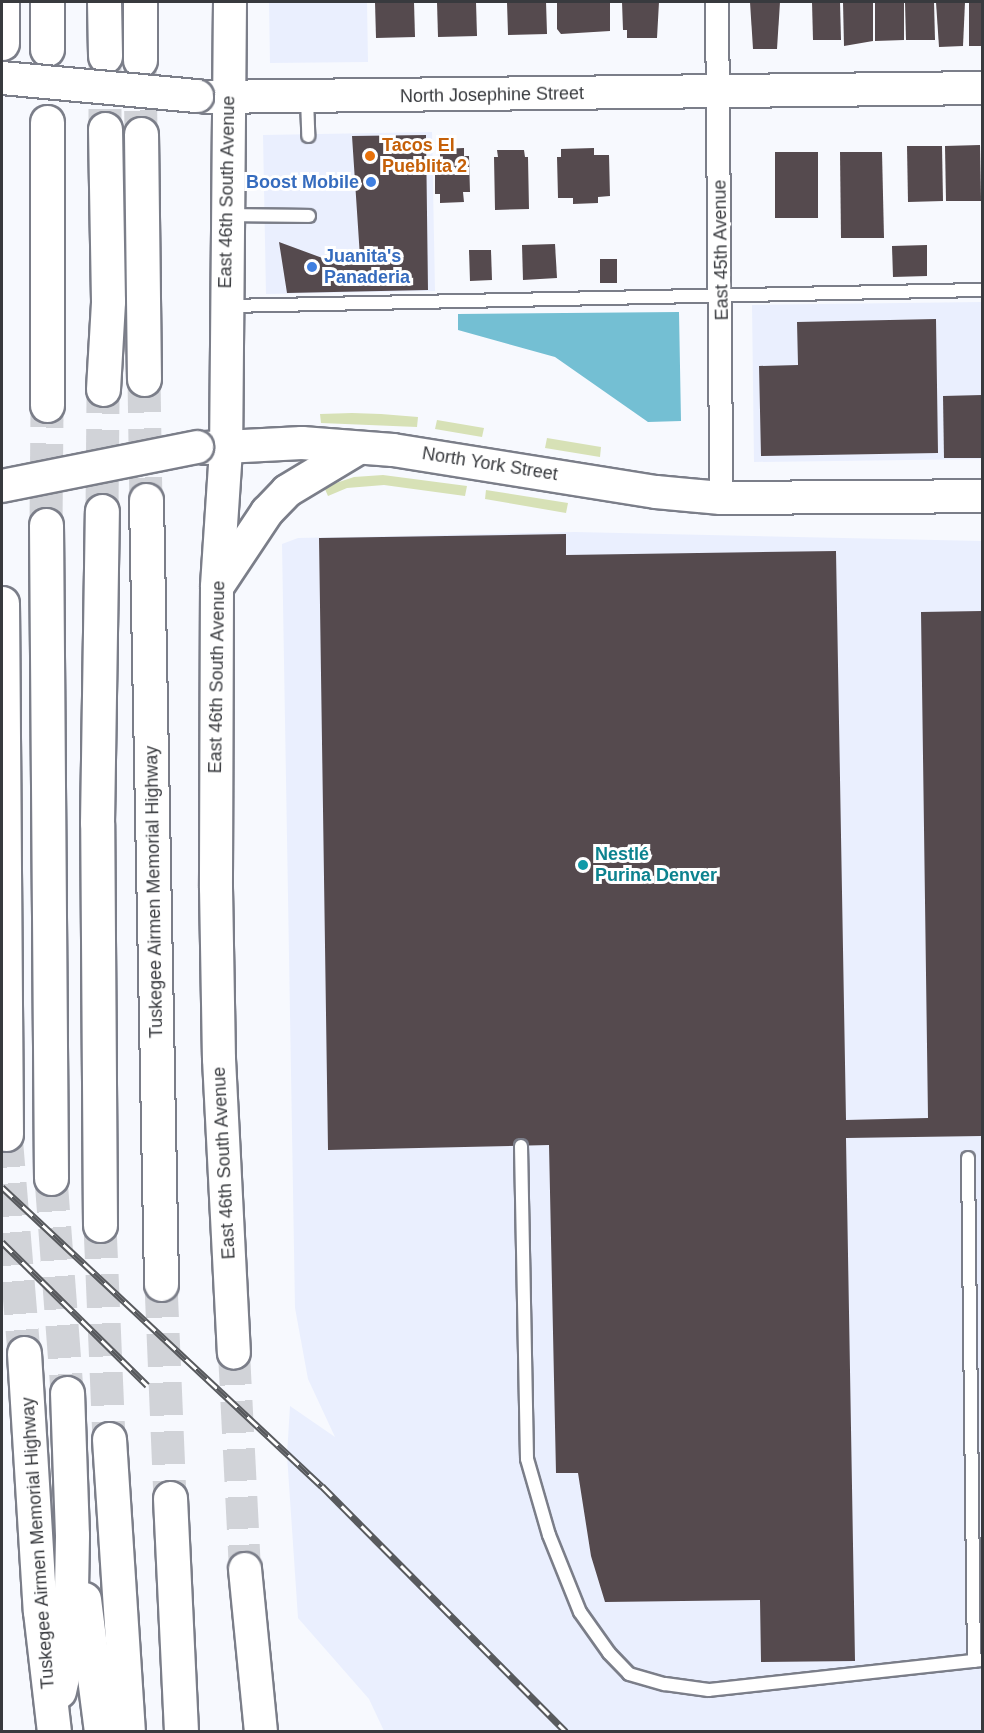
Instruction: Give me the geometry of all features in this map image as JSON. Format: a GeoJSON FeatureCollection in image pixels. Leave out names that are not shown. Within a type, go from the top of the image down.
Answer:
{"type":"FeatureCollection","features":[{"type":"Feature","properties":{"kind":"highway"},"geometry":{"type":"LineString","coordinates":[[2,2],[2,43]]}},
{"type":"Feature","properties":{"kind":"highway"},"geometry":{"type":"LineString","coordinates":[[47,2],[47,49]]}},
{"type":"Feature","properties":{"kind":"highway"},"geometry":{"type":"LineString","coordinates":[[104,2],[105,56]]}},
{"type":"Feature","properties":{"kind":"highway"},"geometry":{"type":"LineString","coordinates":[[140,2],[140,60]]}},
{"type":"Feature","properties":{"kind":"highway"},"geometry":{"type":"LineString","coordinates":[[47,122],[47,405]]}},
{"type":"Feature","properties":{"kind":"highway"},"geometry":{"type":"LineString","coordinates":[[103,389],[108,301],[105,129]]}},
{"type":"Feature","properties":{"kind":"highway"},"geometry":{"type":"LineString","coordinates":[[141,134],[144,379]]}},
{"type":"Feature","properties":{"kind":"highway","name":"Tuskegee Airmen Memorial Highway"},"geometry":{"type":"LineString","coordinates":[[146,500],[161,1284]]}},
{"type":"Feature","properties":{"kind":"highway"},"geometry":{"type":"LineString","coordinates":[[100,1225],[97,823],[102,511]]}},
{"type":"Feature","properties":{"kind":"highway"},"geometry":{"type":"LineString","coordinates":[[46,525],[51,1178]]}},
{"type":"Feature","properties":{"kind":"highway"},"geometry":{"type":"LineString","coordinates":[[2,603],[6,1134]]}},
{"type":"Feature","properties":{"kind":"highway","name":"Tuskegee Airmen Memorial Highway"},"geometry":{"type":"LineString","coordinates":[[24,1353],[40,1611],[50,1728]]}},
{"type":"Feature","properties":{"kind":"highway"},"geometry":{"type":"LineString","coordinates":[[50,1728],[69,1641],[72,1535],[68,1393]]}},
{"type":"Feature","properties":{"kind":"highway"},"geometry":{"type":"LineString","coordinates":[[109,1439],[128,1731]]}},
{"type":"Feature","properties":{"kind":"highway"},"geometry":{"type":"LineString","coordinates":[[170,1498],[181,1731]]}},
{"type":"Feature","properties":{"kind":"highway"},"geometry":{"type":"LineString","coordinates":[[72,1535],[93,1647],[101,1731]]}},
{"type":"Feature","properties":{"kind":"main road","name":"East 46th South Avenue"},"geometry":{"type":"LineString","coordinates":[[230,2],[226,306],[211,448],[217,587],[219,1036],[234,1353]]}},
{"type":"Feature","properties":{"kind":"main road","name":"North Josephine Street"},"geometry":{"type":"LineString","coordinates":[[2,78],[196,96],[307,98],[982,88]]}},
{"type":"Feature","properties":{"kind":"main road","name":"North York Street"},"geometry":{"type":"LineString","coordinates":[[2,486],[211,448],[302,443],[421,453],[656,492],[721,498],[982,496]]}},
{"type":"Feature","properties":{"kind":"main road"},"geometry":{"type":"LineString","coordinates":[[217,587],[276,502],[304,477],[357,449]]}},
{"type":"Feature","properties":{"kind":"main road"},"geometry":{"type":"LineString","coordinates":[[245,1569],[261,1731]]}},
{"type":"Feature","properties":{"kind":"street","name":"East 45th Avenue"},"geometry":{"type":"LineString","coordinates":[[717,2],[722,294],[721,498]]}},
{"type":"Feature","properties":{"kind":"lane"},"geometry":{"type":"LineString","coordinates":[[307,98],[308,136]]}},
{"type":"Feature","properties":{"kind":"lane"},"geometry":{"type":"LineString","coordinates":[[227,215],[309,216]]}},
{"type":"Feature","properties":{"kind":"lane"},"geometry":{"type":"LineString","coordinates":[[226,306],[982,290]]}},
{"type":"Feature","properties":{"kind":"lane"},"geometry":{"type":"LineString","coordinates":[[521,1146],[526,1459],[549,1535],[580,1612],[609,1653],[629,1674],[665,1684],[709,1690],[978,1660],[968,1158]]}},
{"type":"Feature","properties":{"kind":"shaded area"},"geometry":{"type":"Polygon","coordinates":[[[269,2],[367,2],[368,62],[270,63],[269,2]]]}},
{"type":"Feature","properties":{"kind":"shaded area"},"geometry":{"type":"Polygon","coordinates":[[[432,132],[435,291],[266,294],[263,135],[432,132]]]}},
{"type":"Feature","properties":{"kind":"shaded area"},"geometry":{"type":"Polygon","coordinates":[[[982,302],[982,459],[754,462],[752,305],[982,302]]]}},
{"type":"Feature","properties":{"kind":"shaded area"},"geometry":{"type":"Polygon","coordinates":[[[575,532],[982,541],[982,1731],[384,1731],[369,1699],[298,1618],[287,1455],[290,1406],[335,1437],[308,1379],[295,1308],[282,544],[298,538],[575,532]]]}},
{"type":"Feature","properties":{"kind":"green space"},"geometry":{"type":"Polygon","coordinates":[[[352,413],[418,417],[417,427],[321,423],[320,414],[352,413]]]}},
{"type":"Feature","properties":{"kind":"green space"},"geometry":{"type":"Polygon","coordinates":[[[437,420],[484,428],[482,437],[435,429],[437,420]]]}},
{"type":"Feature","properties":{"kind":"green space"},"geometry":{"type":"Polygon","coordinates":[[[547,438],[601,447],[600,457],[545,448],[547,438]]]}},
{"type":"Feature","properties":{"kind":"green space"},"geometry":{"type":"Polygon","coordinates":[[[383,475],[467,486],[465,496],[384,485],[347,488],[328,496],[324,487],[354,477],[383,475]]]}},
{"type":"Feature","properties":{"kind":"green space"},"geometry":{"type":"Polygon","coordinates":[[[486,490],[568,503],[566,513],[485,499],[486,490]]]}},
{"type":"Feature","properties":{"kind":"water"},"geometry":{"type":"Polygon","coordinates":[[[679,312],[681,421],[648,422],[555,357],[458,330],[458,314],[679,312]]]}},
{"type":"Feature","properties":{"kind":"building"},"geometry":{"type":"Polygon","coordinates":[[[375,2],[414,2],[415,37],[376,38],[375,2]]]}},
{"type":"Feature","properties":{"kind":"building"},"geometry":{"type":"Polygon","coordinates":[[[437,2],[476,2],[477,36],[438,37],[437,2]]]}},
{"type":"Feature","properties":{"kind":"building"},"geometry":{"type":"Polygon","coordinates":[[[507,2],[546,2],[547,34],[508,35],[507,2]]]}},
{"type":"Feature","properties":{"kind":"building"},"geometry":{"type":"Polygon","coordinates":[[[557,2],[610,2],[610,31],[561,34],[557,29],[557,2]]]}},
{"type":"Feature","properties":{"kind":"building"},"geometry":{"type":"Polygon","coordinates":[[[622,2],[659,2],[657,38],[627,38],[627,30],[623,30],[622,2]]]}},
{"type":"Feature","properties":{"kind":"building"},"geometry":{"type":"Polygon","coordinates":[[[750,2],[780,2],[777,49],[753,49],[750,2]]]}},
{"type":"Feature","properties":{"kind":"building"},"geometry":{"type":"Polygon","coordinates":[[[812,2],[840,2],[841,40],[813,40],[812,2]]]}},
{"type":"Feature","properties":{"kind":"building"},"geometry":{"type":"Polygon","coordinates":[[[843,2],[873,2],[873,41],[844,46],[843,2]]]}},
{"type":"Feature","properties":{"kind":"building"},"geometry":{"type":"Polygon","coordinates":[[[875,2],[904,2],[904,40],[875,41],[875,2]]]}},
{"type":"Feature","properties":{"kind":"building"},"geometry":{"type":"Polygon","coordinates":[[[905,2],[934,2],[935,40],[906,40],[905,2]]]}},
{"type":"Feature","properties":{"kind":"building"},"geometry":{"type":"Polygon","coordinates":[[[936,2],[965,2],[963,46],[939,47],[936,2]]]}},
{"type":"Feature","properties":{"kind":"building"},"geometry":{"type":"Polygon","coordinates":[[[969,2],[982,2],[982,46],[969,46],[969,2]]]}},
{"type":"Feature","properties":{"kind":"building"},"geometry":{"type":"Polygon","coordinates":[[[426,135],[428,290],[287,293],[279,242],[344,266],[360,257],[352,136],[426,135]]]}},
{"type":"Feature","properties":{"kind":"building"},"geometry":{"type":"Polygon","coordinates":[[[980,145],[981,201],[946,201],[945,146],[980,145]]]}},
{"type":"Feature","properties":{"kind":"building"},"geometry":{"type":"Polygon","coordinates":[[[907,146],[942,146],[943,201],[908,202],[907,146]]]}},
{"type":"Feature","properties":{"kind":"building"},"geometry":{"type":"Polygon","coordinates":[[[464,148],[464,156],[469,156],[470,192],[463,192],[464,202],[440,203],[440,194],[435,194],[435,158],[440,158],[440,149],[464,148]]]}},
{"type":"Feature","properties":{"kind":"building"},"geometry":{"type":"Polygon","coordinates":[[[594,148],[594,155],[609,155],[610,196],[598,197],[598,203],[573,204],[573,198],[558,198],[557,157],[561,157],[561,149],[594,148]]]}},
{"type":"Feature","properties":{"kind":"building"},"geometry":{"type":"Polygon","coordinates":[[[497,150],[524,150],[525,157],[528,157],[529,209],[495,210],[494,157],[498,157],[497,150]]]}},
{"type":"Feature","properties":{"kind":"building"},"geometry":{"type":"Polygon","coordinates":[[[775,152],[818,152],[818,218],[775,218],[775,152]]]}},
{"type":"Feature","properties":{"kind":"building"},"geometry":{"type":"Polygon","coordinates":[[[840,152],[882,152],[884,238],[841,238],[840,152]]]}},
{"type":"Feature","properties":{"kind":"building"},"geometry":{"type":"Polygon","coordinates":[[[555,244],[557,278],[523,280],[522,245],[555,244]]]}},
{"type":"Feature","properties":{"kind":"building"},"geometry":{"type":"Polygon","coordinates":[[[927,245],[927,276],[893,277],[892,246],[927,245]]]}},
{"type":"Feature","properties":{"kind":"building"},"geometry":{"type":"Polygon","coordinates":[[[469,250],[491,250],[492,280],[470,281],[469,250]]]}},
{"type":"Feature","properties":{"kind":"building"},"geometry":{"type":"Polygon","coordinates":[[[600,259],[617,259],[617,283],[600,283],[600,259]]]}},
{"type":"Feature","properties":{"kind":"building"},"geometry":{"type":"Polygon","coordinates":[[[936,319],[938,453],[761,456],[759,366],[798,365],[797,322],[936,319]]]}},
{"type":"Feature","properties":{"kind":"building"},"geometry":{"type":"Polygon","coordinates":[[[982,395],[982,458],[944,458],[943,396],[982,395]]]}},
{"type":"Feature","properties":{"kind":"building","name":"Nestlé Purina Denver"},"geometry":{"type":"Polygon","coordinates":[[[566,534],[566,555],[836,551],[846,1120],[928,1118],[921,612],[982,611],[982,1136],[846,1138],[855,1661],[761,1662],[760,1600],[605,1602],[591,1556],[578,1473],[556,1473],[549,1145],[328,1150],[319,538],[566,534]]]}},
{"type":"Feature","properties":{"kind":"tunnel"},"geometry":{"type":"LineString","coordinates":[[105,59],[105,129]]}},
{"type":"Feature","properties":{"kind":"tunnel"},"geometry":{"type":"LineString","coordinates":[[140,61],[141,134]]}},
{"type":"Feature","properties":{"kind":"tunnel"},"geometry":{"type":"LineString","coordinates":[[144,379],[146,500]]}},
{"type":"Feature","properties":{"kind":"tunnel"},"geometry":{"type":"LineString","coordinates":[[102,511],[103,389]]}},
{"type":"Feature","properties":{"kind":"tunnel"},"geometry":{"type":"LineString","coordinates":[[46,525],[47,405]]}},
{"type":"Feature","properties":{"kind":"tunnel"},"geometry":{"type":"LineString","coordinates":[[6,1134],[24,1353]]}},
{"type":"Feature","properties":{"kind":"tunnel"},"geometry":{"type":"LineString","coordinates":[[51,1178],[67,1393]]}},
{"type":"Feature","properties":{"kind":"tunnel"},"geometry":{"type":"LineString","coordinates":[[100,1225],[109,1439]]}},
{"type":"Feature","properties":{"kind":"tunnel"},"geometry":{"type":"LineString","coordinates":[[161,1284],[170,1498]]}},
{"type":"Feature","properties":{"kind":"tunnel"},"geometry":{"type":"LineString","coordinates":[[234,1353],[245,1569]]}},
{"type":"Feature","properties":{"kind":"railway"},"geometry":{"type":"LineString","coordinates":[[2,1187],[322,1486],[566,1732]]}},
{"type":"Feature","properties":{"kind":"railway"},"geometry":{"type":"LineString","coordinates":[[2,1242],[147,1385]]}},
{"type":"Feature","properties":{"kind":"place","name":"Tacos El Pueblita 2"},"geometry":{"type":"Point","coordinates":[370,156]}},
{"type":"Feature","properties":{"kind":"place","name":"Boost Mobile"},"geometry":{"type":"Point","coordinates":[371,182]}},
{"type":"Feature","properties":{"kind":"place","name":"Juanita's Panaderia"},"geometry":{"type":"Point","coordinates":[312,267]}},
{"type":"Feature","properties":{"kind":"place","name":"Nestlé Purina Denver"},"geometry":{"type":"Point","coordinates":[583,865]}}]}
